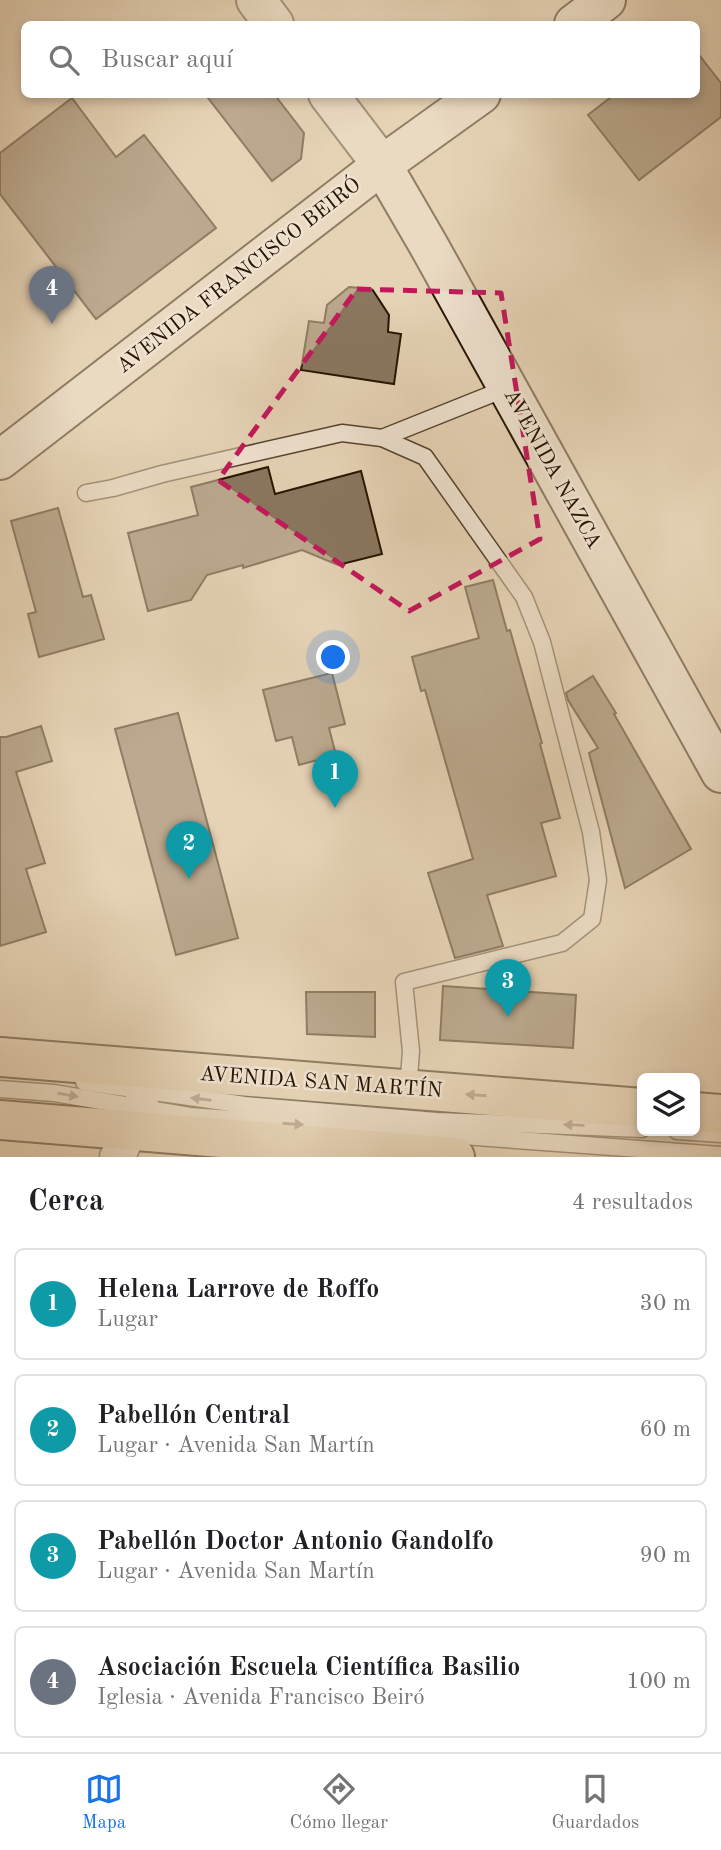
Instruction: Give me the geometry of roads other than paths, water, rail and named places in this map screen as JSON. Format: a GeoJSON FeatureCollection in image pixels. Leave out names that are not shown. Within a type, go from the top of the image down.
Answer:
{"type":"FeatureCollection","features":[{"type":"Feature","properties":{"kind":"main road"},"geometry":{"type":"LineString","coordinates":[[256,0],[272,21]]}},
{"type":"Feature","properties":{"kind":"main road"},"geometry":{"type":"LineString","coordinates":[[578,21],[607,0]]}},
{"type":"Feature","properties":{"kind":"main road","name":"AVENIDA NAZCA"},"geometry":{"type":"LineString","coordinates":[[331,98],[382,165],[721,773]]}},
{"type":"Feature","properties":{"kind":"main road","name":"AVENIDA FRANCISCO BEIRÓ"},"geometry":{"type":"LineString","coordinates":[[0,460],[382,165],[475,98]]}},
{"type":"Feature","properties":{"kind":"main road","name":"AVENIDA SAN MARTÍN"},"geometry":{"type":"LineString","coordinates":[[0,1057],[228,1148],[455,1157]]}},
{"type":"Feature","properties":{"kind":"main road","name":"AVENIDA SAN MARTÍN"},"geometry":{"type":"LineString","coordinates":[[0,1120],[408,1090],[637,1108]]}},
{"type":"Feature","properties":{"kind":"main road"},"geometry":{"type":"LineString","coordinates":[[700,1112],[721,1114]]}},
{"type":"Feature","properties":{"kind":"lane"},"geometry":{"type":"LineString","coordinates":[[382,438],[507,388]]}},
{"type":"Feature","properties":{"kind":"lane"},"geometry":{"type":"LineString","coordinates":[[86,493],[342,433],[382,438],[425,457],[524,597],[541,642],[591,832],[598,880],[592,919],[562,943],[404,982],[411,1051],[408,1090]]}},
{"type":"Feature","properties":{"kind":"lane"},"geometry":{"type":"LineString","coordinates":[[0,1074],[57,1079],[135,1111],[244,1105],[423,1120],[637,1129]]}},
{"type":"Feature","properties":{"kind":"lane"},"geometry":{"type":"LineString","coordinates":[[0,1089],[37,1090],[135,1111],[721,1155]]}},
{"type":"Feature","properties":{"kind":"lane"},"geometry":{"type":"LineString","coordinates":[[700,1133],[721,1134]]}},
{"type":"Feature","properties":{"kind":"place","name":"Asociación Escuela Científica Basilio"},"geometry":{"type":"Point","coordinates":[52,324]}},
{"type":"Feature","properties":{"kind":"place","name":"Helena Larrove de Roffo"},"geometry":{"type":"Point","coordinates":[335,808]}},
{"type":"Feature","properties":{"kind":"place","name":"Pabellón Central"},"geometry":{"type":"Point","coordinates":[189,879]}},
{"type":"Feature","properties":{"kind":"place","name":"Pabellón Doctor Antonio Gandolfo"},"geometry":{"type":"Point","coordinates":[508,1017]}}]}
